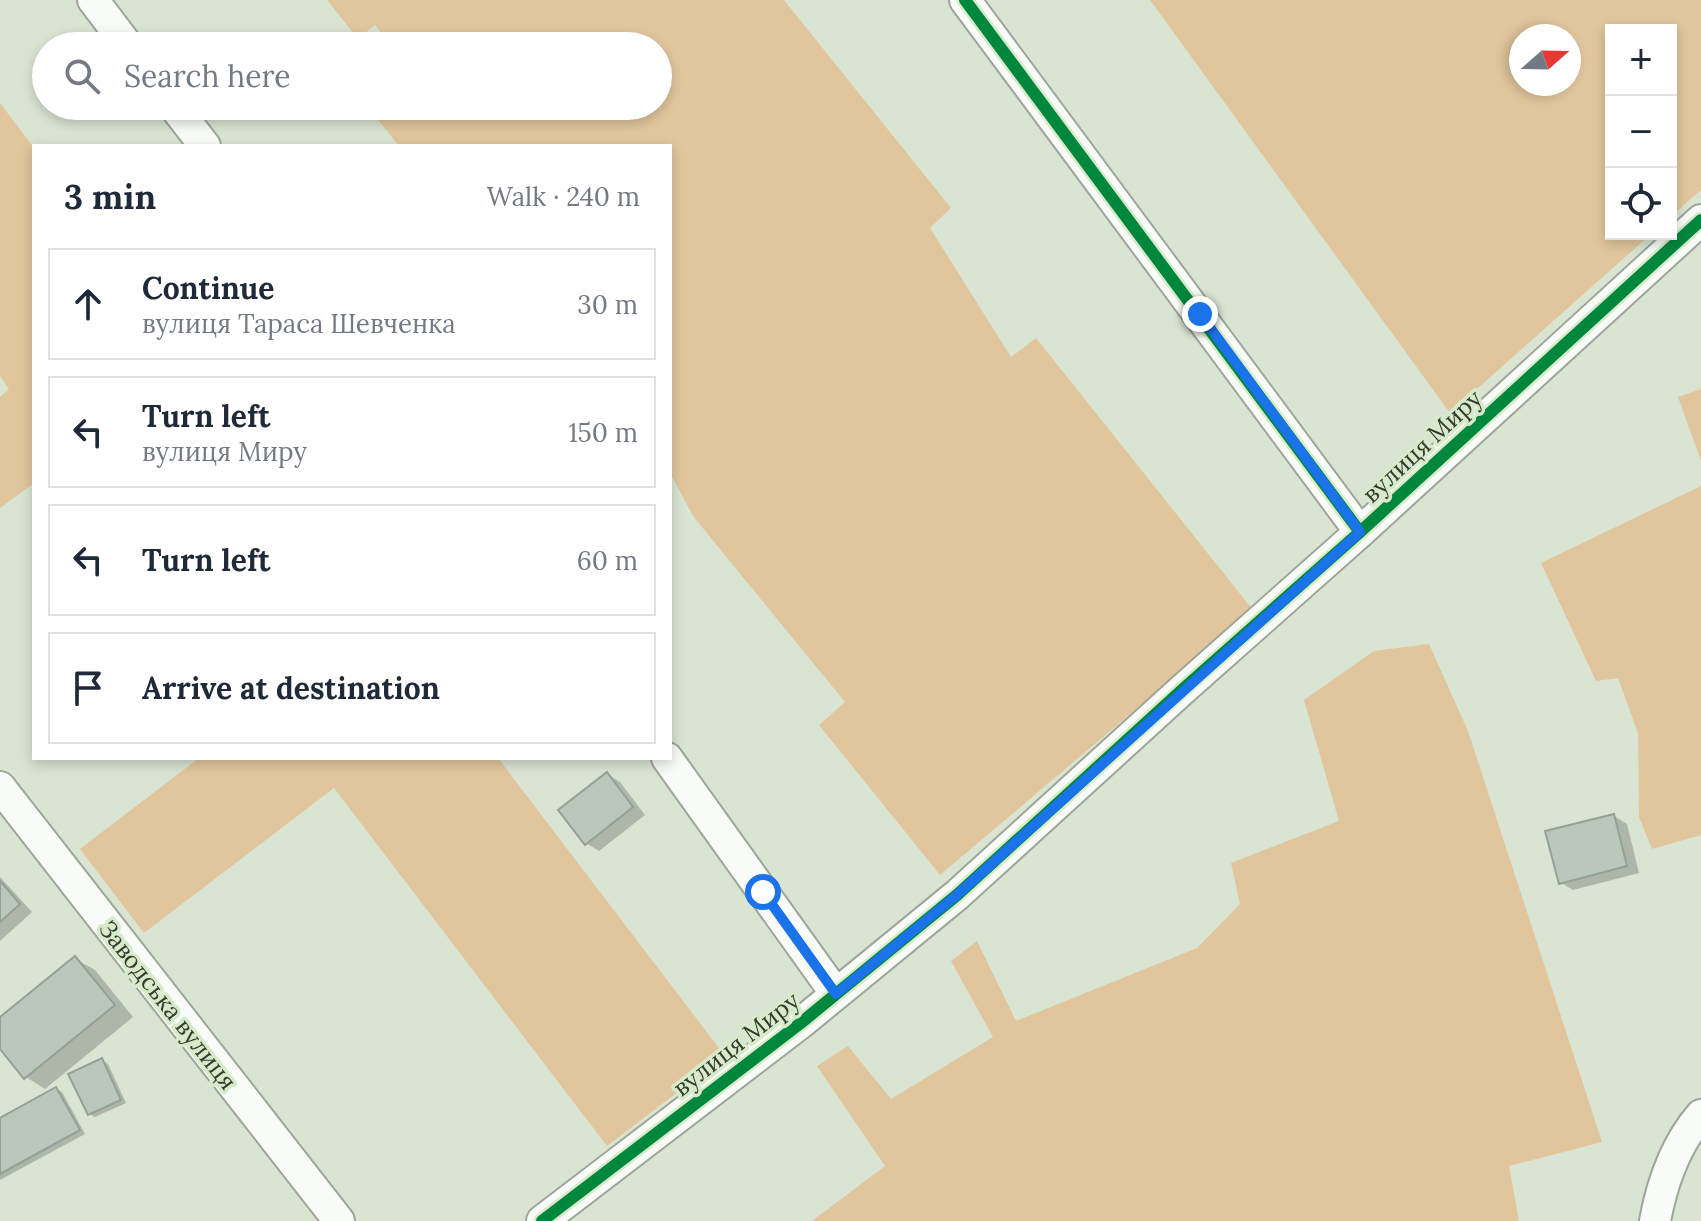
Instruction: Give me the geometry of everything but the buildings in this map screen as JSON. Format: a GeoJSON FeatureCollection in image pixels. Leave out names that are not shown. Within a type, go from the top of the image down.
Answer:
{"type":"FeatureCollection","features":[{"type":"Feature","properties":{"kind":"street"},"geometry":{"type":"LineString","coordinates":[[93,0],[117,32]]}},
{"type":"Feature","properties":{"kind":"street"},"geometry":{"type":"LineString","coordinates":[[965,0],[1360,532]]}},
{"type":"Feature","properties":{"kind":"street"},"geometry":{"type":"LineString","coordinates":[[185,120],[203,144]]}},
{"type":"Feature","properties":{"kind":"street","name":"вулиця Миру"},"geometry":{"type":"LineString","coordinates":[[542,1221],[836,994],[957,895],[1701,220]]}},
{"type":"Feature","properties":{"kind":"street"},"geometry":{"type":"LineString","coordinates":[[668,760],[836,994]]}},
{"type":"Feature","properties":{"kind":"street","name":"Заводська вулиця"},"geometry":{"type":"LineString","coordinates":[[0,787],[339,1221]]}},
{"type":"Feature","properties":{"kind":"street"},"geometry":{"type":"LineString","coordinates":[[1655,1221],[1661,1187],[1687,1131],[1701,1115]]}},
{"type":"Feature","properties":{"kind":"shaded area"},"geometry":{"type":"Polygon","coordinates":[[[327,0],[784,0],[951,208],[930,228],[1011,357],[1036,338],[1253,610],[940,875],[819,725],[845,702],[693,516],[672,477],[672,144],[397,144],[378,120],[672,120],[672,32],[381,32],[375,25],[366,32],[352,32],[327,0]]]}},
{"type":"Feature","properties":{"kind":"shaded area"},"geometry":{"type":"Polygon","coordinates":[[[1150,0],[1701,0],[1701,190],[1677,211],[1677,24],[1605,24],[1605,240],[1644,240],[1450,413],[1150,0]]]}},
{"type":"Feature","properties":{"kind":"shaded area"},"geometry":{"type":"Polygon","coordinates":[[[0,103],[32,145],[32,484],[0,508],[0,397],[9,389],[0,376],[0,103]]]}},
{"type":"Feature","properties":{"kind":"shaded area"},"geometry":{"type":"Polygon","coordinates":[[[1701,389],[1701,461],[1678,397],[1701,389]]]}},
{"type":"Feature","properties":{"kind":"shaded area"},"geometry":{"type":"Polygon","coordinates":[[[1701,486],[1701,835],[1652,849],[1639,817],[1638,733],[1618,678],[1596,681],[1541,563],[1701,486]]]}},
{"type":"Feature","properties":{"kind":"shaded area"},"geometry":{"type":"Polygon","coordinates":[[[1429,644],[1468,731],[1602,1142],[1509,1166],[1519,1221],[812,1221],[885,1166],[817,1066],[848,1046],[891,1099],[993,1037],[951,961],[977,941],[1016,1021],[1197,948],[1240,904],[1231,863],[1339,821],[1304,700],[1374,651],[1429,644]]]}},
{"type":"Feature","properties":{"kind":"shaded area"},"geometry":{"type":"Polygon","coordinates":[[[196,760],[500,760],[725,1056],[607,1146],[334,788],[144,933],[80,849],[196,760]]]}},
{"type":"Feature","properties":{"kind":"cycle path"},"geometry":{"type":"LineString","coordinates":[[965,0],[1360,532]]}},
{"type":"Feature","properties":{"kind":"cycle path"},"geometry":{"type":"LineString","coordinates":[[542,1221],[802,1022],[957,895],[1701,220]]}},
{"type":"Feature","properties":{"kind":"route"},"geometry":{"type":"LineString","coordinates":[[763,892],[836,994],[957,895],[1360,532],[1200,314]]}}]}
